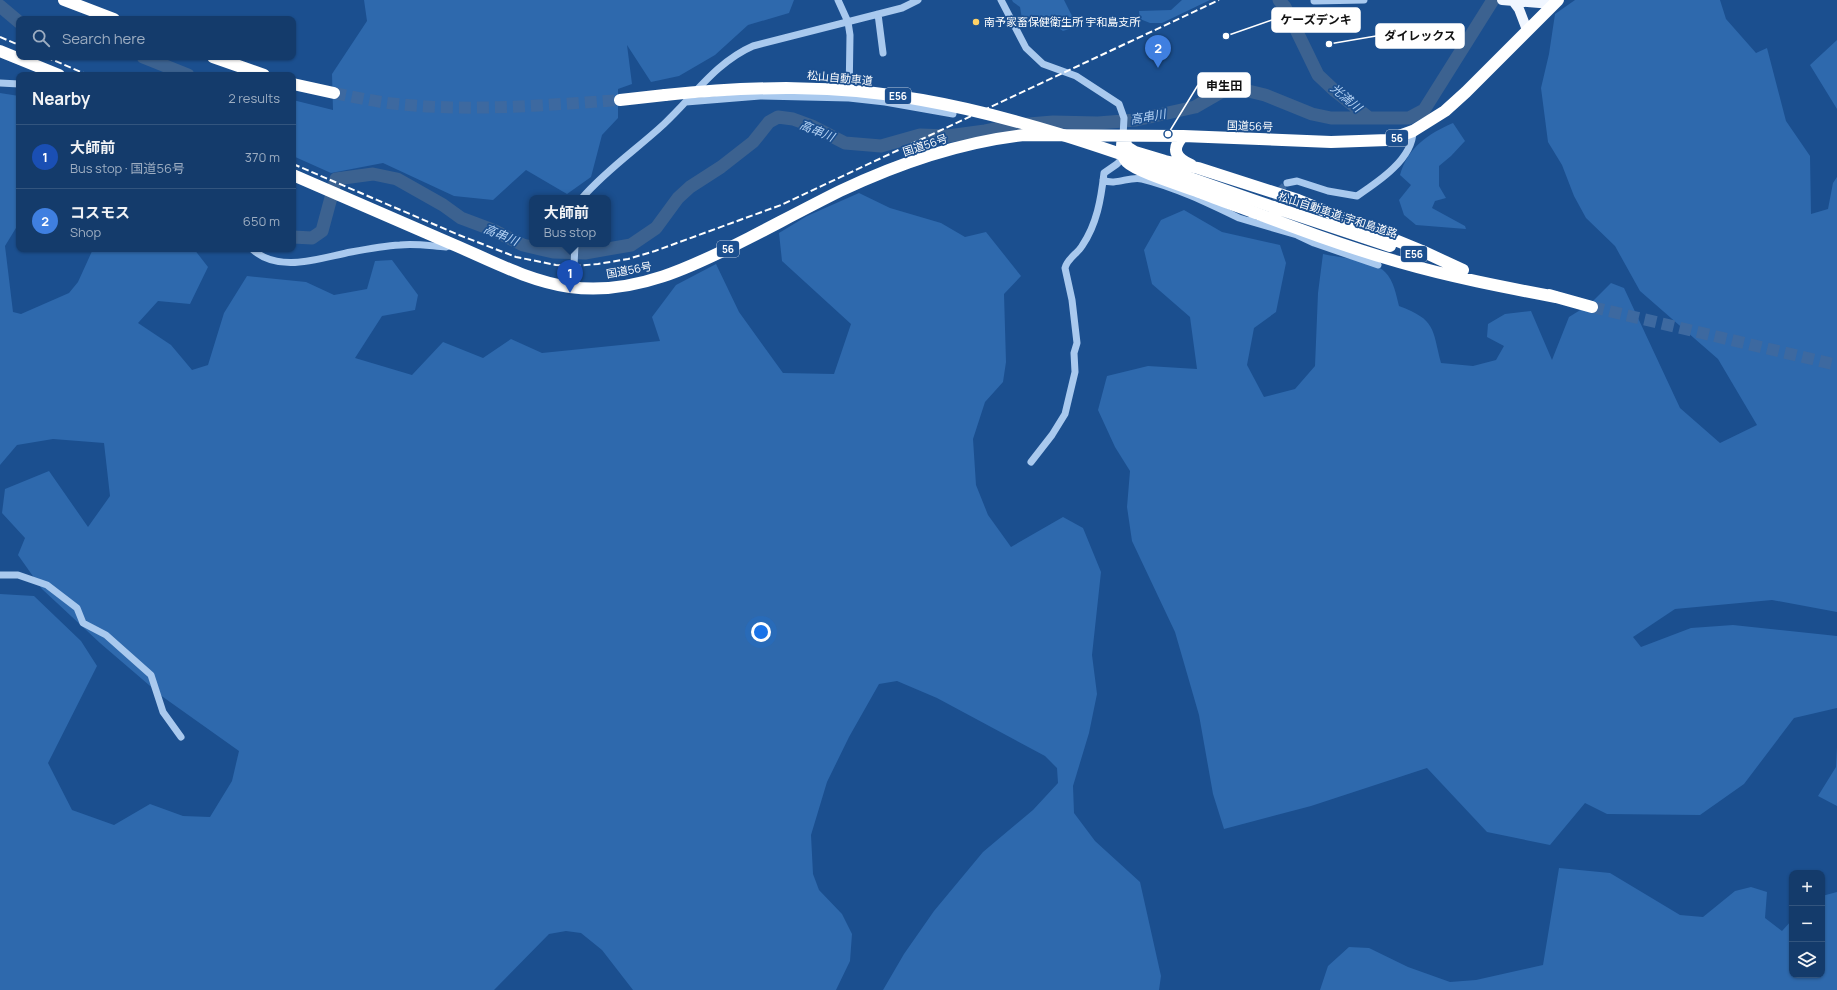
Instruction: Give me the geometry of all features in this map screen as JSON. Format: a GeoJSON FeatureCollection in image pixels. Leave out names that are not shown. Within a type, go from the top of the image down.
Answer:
{"type":"FeatureCollection","features":[{"type":"Feature","properties":{"kind":"highway"},"geometry":{"type":"LineString","coordinates":[[64,0],[106,16]]}},
{"type":"Feature","properties":{"kind":"highway","name":"国道56号"},"geometry":{"type":"LineString","coordinates":[[296,176],[528,276],[570,287],[590,288],[628,285],[675,273],[706,260],[864,181],[928,157],[973,143],[1024,135],[1123,132],[1331,142],[1370,142],[1388,140],[1413,131],[1445,111],[1466,92],[1555,2]]}},
{"type":"Feature","properties":{"kind":"highway"},"geometry":{"type":"LineString","coordinates":[[0,51],[16,58]]}},
{"type":"Feature","properties":{"kind":"highway"},"geometry":{"type":"LineString","coordinates":[[22,60],[52,72]]}},
{"type":"Feature","properties":{"kind":"highway"},"geometry":{"type":"LineString","coordinates":[[222,60],[256,72]]}},
{"type":"Feature","properties":{"kind":"highway"},"geometry":{"type":"LineString","coordinates":[[296,85],[334,93]]}},
{"type":"Feature","properties":{"kind":"highway","name":"松山自動車道"},"geometry":{"type":"LineString","coordinates":[[620,100],[715,90],[804,88],[893,96],[946,104],[1126,154]]}},
{"type":"Feature","properties":{"kind":"highway"},"geometry":{"type":"LineString","coordinates":[[1123,132],[1127,162],[1138,169],[1300,229],[1399,262],[1473,280],[1556,297]]}},
{"type":"Feature","properties":{"kind":"highway"},"geometry":{"type":"LineString","coordinates":[[1183,136],[1177,143],[1176,148],[1178,155],[1183,161],[1198,168]]}},
{"type":"Feature","properties":{"kind":"highway"},"geometry":{"type":"LineString","coordinates":[[1126,154],[1198,168],[1298,200],[1422,251],[1463,270]]}},
{"type":"Feature","properties":{"kind":"highway","name":"松山自動車道;宇和島道路"},"geometry":{"type":"LineString","coordinates":[[1126,154],[1273,207],[1463,270],[1592,307]]}},
{"type":"Feature","properties":{"kind":"main road"},"geometry":{"type":"LineString","coordinates":[[1502,0],[1555,2]]}},
{"type":"Feature","properties":{"kind":"main road"},"geometry":{"type":"LineString","coordinates":[[1513,1],[1519,9],[1527,30]]}},
{"type":"Feature","properties":{"kind":"street"},"geometry":{"type":"LineString","coordinates":[[838,0],[848,22],[850,35],[849,98]]}},
{"type":"Feature","properties":{"kind":"street"},"geometry":{"type":"LineString","coordinates":[[585,195],[613,168],[664,124],[725,61],[738,52],[753,46],[902,8],[918,0]]}},
{"type":"Feature","properties":{"kind":"street"},"geometry":{"type":"LineString","coordinates":[[1000,0],[1026,48],[1043,64],[1067,72],[1099,90],[1119,104],[1124,118],[1123,132]]}},
{"type":"Feature","properties":{"kind":"street"},"geometry":{"type":"LineString","coordinates":[[1314,1],[1364,0]]}},
{"type":"Feature","properties":{"kind":"street"},"geometry":{"type":"LineString","coordinates":[[878,14],[883,53]]}},
{"type":"Feature","properties":{"kind":"street"},"geometry":{"type":"LineString","coordinates":[[0,83],[16,84]]}},
{"type":"Feature","properties":{"kind":"street"},"geometry":{"type":"LineString","coordinates":[[686,102],[760,96],[849,98],[885,102],[953,114]]}},
{"type":"Feature","properties":{"kind":"street"},"geometry":{"type":"LineString","coordinates":[[1287,183],[1297,181],[1328,191],[1357,196],[1381,180],[1393,169],[1413,140],[1413,131]]}},
{"type":"Feature","properties":{"kind":"street"},"geometry":{"type":"LineString","coordinates":[[1032,462],[1065,414],[1075,372],[1074,353],[1077,343],[1072,300],[1065,268],[1066,263],[1082,246],[1096,221],[1104,173],[1117,164],[1126,154]]}},
{"type":"Feature","properties":{"kind":"street"},"geometry":{"type":"LineString","coordinates":[[1103,180],[1112,183],[1140,178],[1170,188],[1239,218],[1251,220],[1297,235],[1314,244],[1378,265]]}},
{"type":"Feature","properties":{"kind":"street"},"geometry":{"type":"LineString","coordinates":[[255,252],[274,261],[307,262],[350,252],[402,244],[446,247],[454,244]]}},
{"type":"Feature","properties":{"kind":"street"},"geometry":{"type":"LineString","coordinates":[[570,287],[575,258],[575,247]]}},
{"type":"Feature","properties":{"kind":"street"},"geometry":{"type":"LineString","coordinates":[[0,575],[18,575],[47,585],[77,608],[83,623],[106,635],[151,675],[162,712],[181,737]]}},
{"type":"Feature","properties":{"kind":"shaded area"},"geometry":{"type":"Polygon","coordinates":[[[364,0],[794,0],[789,13],[748,25],[715,55],[679,76],[651,82],[627,45],[632,84],[618,89],[618,118],[602,135],[591,177],[567,194],[526,170],[493,200],[454,196],[383,163],[331,173],[296,157],[296,101],[333,110],[332,74],[367,21],[364,0]]]}},
{"type":"Feature","properties":{"kind":"shaded area"},"geometry":{"type":"Polygon","coordinates":[[[1012,0],[1064,0],[1074,20],[1072,28],[1063,31],[1055,25],[1044,23],[1031,29],[1022,19],[1020,7],[1012,0]]]}},
{"type":"Feature","properties":{"kind":"shaded area"},"geometry":{"type":"Polygon","coordinates":[[[1182,0],[1210,0],[1162,23],[1150,23],[1140,19],[1139,11],[1171,10],[1182,0]]]}},
{"type":"Feature","properties":{"kind":"shaded area"},"geometry":{"type":"Polygon","coordinates":[[[1575,0],[1720,0],[1726,19],[1756,53],[1767,48],[1786,121],[1810,156],[1811,214],[1828,209],[1833,183],[1837,177],[1837,612],[1772,600],[1675,609],[1633,637],[1641,647],[1691,628],[1733,625],[1837,636],[1837,708],[1794,718],[1744,784],[1700,815],[1607,814],[1585,803],[1550,845],[1487,832],[1427,768],[1311,806],[1224,829],[1213,794],[1199,715],[1175,632],[1132,541],[1127,507],[1130,471],[1115,447],[1098,410],[1107,376],[1148,366],[1197,369],[1190,317],[1152,284],[1144,250],[1161,220],[1184,210],[1222,232],[1280,245],[1286,263],[1276,312],[1254,328],[1247,365],[1264,397],[1295,389],[1315,366],[1318,293],[1323,254],[1365,262],[1380,268],[1385,272],[1393,284],[1399,306],[1420,316],[1426,321],[1434,333],[1441,363],[1473,366],[1496,360],[1504,346],[1487,337],[1488,324],[1505,314],[1531,311],[1552,360],[1569,317],[1590,304],[1611,283],[1624,288],[1680,408],[1720,443],[1757,425],[1718,359],[1640,291],[1615,246],[1586,218],[1574,196],[1562,165],[1548,142],[1541,88],[1549,54],[1555,14],[1575,0]]]}},
{"type":"Feature","properties":{"kind":"shaded area"},"geometry":{"type":"Polygon","coordinates":[[[1837,40],[1837,109],[1810,65],[1837,40]]]}},
{"type":"Feature","properties":{"kind":"shaded area"},"geometry":{"type":"Polygon","coordinates":[[[0,93],[16,96],[16,228],[5,246],[13,312],[21,314],[69,293],[78,282],[92,252],[196,252],[208,267],[190,304],[158,301],[138,323],[171,345],[192,370],[208,365],[224,313],[247,276],[306,282],[334,295],[367,289],[375,261],[392,260],[418,295],[415,310],[382,316],[355,358],[412,375],[443,342],[483,358],[511,339],[542,353],[660,341],[652,317],[676,285],[716,264],[739,312],[783,373],[834,374],[851,324],[782,261],[779,233],[807,216],[859,193],[890,208],[941,223],[965,237],[986,232],[1021,276],[1004,294],[1006,362],[1003,382],[985,402],[973,439],[976,485],[988,515],[1011,547],[1063,517],[1083,528],[1101,572],[1092,655],[1097,694],[1089,733],[1073,786],[1074,813],[1095,841],[1140,882],[1161,976],[1159,990],[883,990],[904,954],[934,911],[983,852],[1033,810],[1058,783],[1057,768],[1045,756],[937,698],[897,681],[879,684],[849,737],[827,782],[811,835],[813,874],[819,890],[842,914],[852,934],[850,961],[836,990],[633,990],[602,950],[581,933],[566,931],[549,934],[494,990],[0,990],[0,594],[34,596],[81,641],[97,666],[48,763],[72,810],[114,825],[150,804],[183,816],[210,817],[232,781],[239,751],[163,697],[100,643],[42,589],[18,555],[25,538],[2,513],[5,489],[49,471],[88,527],[110,496],[104,443],[53,439],[17,445],[0,465],[0,93]]]}},
{"type":"Feature","properties":{"kind":"shaded area"},"geometry":{"type":"Polygon","coordinates":[[[1453,123],[1465,141],[1439,166],[1439,186],[1446,198],[1435,201],[1432,208],[1465,226],[1466,229],[1416,225],[1404,215],[1399,200],[1411,185],[1400,175],[1408,157],[1420,143],[1435,132],[1453,123]]]}},
{"type":"Feature","properties":{"kind":"shaded area"},"geometry":{"type":"Polygon","coordinates":[[[1837,747],[1837,806],[1818,796],[1836,767],[1837,747]]]}},
{"type":"Feature","properties":{"kind":"shaded area"},"geometry":{"type":"Polygon","coordinates":[[[1559,868],[1610,873],[1680,915],[1703,917],[1735,891],[1751,887],[1767,892],[1765,918],[1782,931],[1789,923],[1789,978],[1825,978],[1825,895],[1837,892],[1837,990],[1320,990],[1328,966],[1349,947],[1369,948],[1408,967],[1450,982],[1476,980],[1543,965],[1559,868]]]}},
{"type":"Feature","properties":{"kind":"waterway","name":"光満川"},"geometry":{"type":"LineString","coordinates":[[1279,0],[1285,7],[1318,75],[1335,91],[1368,117]]}},
{"type":"Feature","properties":{"kind":"waterway","name":"高串川"},"geometry":{"type":"LineString","coordinates":[[532,247],[553,252],[585,253],[631,245],[656,228],[678,198],[690,187],[721,167],[753,142],[769,122],[778,117],[793,119],[812,126],[845,143],[881,146],[920,135],[948,136],[1016,125],[1053,122],[1098,123],[1136,120],[1195,107],[1221,92],[1240,89],[1265,95],[1312,114],[1331,118],[1409,118],[1424,110],[1493,0]]}},
{"type":"Feature","properties":{"kind":"waterway","name":"高串川"},"geometry":{"type":"LineString","coordinates":[[0,6],[16,19]]}},
{"type":"Feature","properties":{"kind":"waterway","name":"高串川"},"geometry":{"type":"LineString","coordinates":[[150,60],[180,72]]}},
{"type":"Feature","properties":{"kind":"waterway","name":"高串川"},"geometry":{"type":"LineString","coordinates":[[296,237],[312,238],[322,231],[336,179],[373,174],[397,179],[443,205],[461,218],[493,230],[523,245],[529,246]]}},
{"type":"Feature","properties":{"kind":"tunnel"},"geometry":{"type":"LineString","coordinates":[[334,93],[389,103],[481,108],[620,100]]}},
{"type":"Feature","properties":{"kind":"tunnel"},"geometry":{"type":"LineString","coordinates":[[1265,206],[1287,183]]}},
{"type":"Feature","properties":{"kind":"tunnel"},"geometry":{"type":"LineString","coordinates":[[1592,307],[1837,365]]}},
{"type":"Feature","properties":{"kind":"railway"},"geometry":{"type":"LineString","coordinates":[[296,165],[459,235],[516,257],[556,265],[574,266],[628,259],[655,251],[781,205],[1219,0]]}},
{"type":"Feature","properties":{"kind":"railway"},"geometry":{"type":"LineString","coordinates":[[0,37],[16,44]]}},
{"type":"Feature","properties":{"kind":"railway"},"geometry":{"type":"LineString","coordinates":[[53,60],[81,72]]}},
{"type":"Feature","properties":{"kind":"place","name":"南予家畜保健衛生所 宇和島支所"},"geometry":{"type":"Point","coordinates":[976,22]}},
{"type":"Feature","properties":{"kind":"place","name":"ケーズデンキ"},"geometry":{"type":"Point","coordinates":[1226,36]}},
{"type":"Feature","properties":{"kind":"place","name":"ダイレックス"},"geometry":{"type":"Point","coordinates":[1329,44]}},
{"type":"Feature","properties":{"kind":"place","name":"コスモス"},"geometry":{"type":"Point","coordinates":[1158,68]}},
{"type":"Feature","properties":{"kind":"place","name":"申生田"},"geometry":{"type":"Point","coordinates":[1168,134]}},
{"type":"Feature","properties":{"kind":"place","name":"大師前"},"geometry":{"type":"Point","coordinates":[570,293]}}]}
